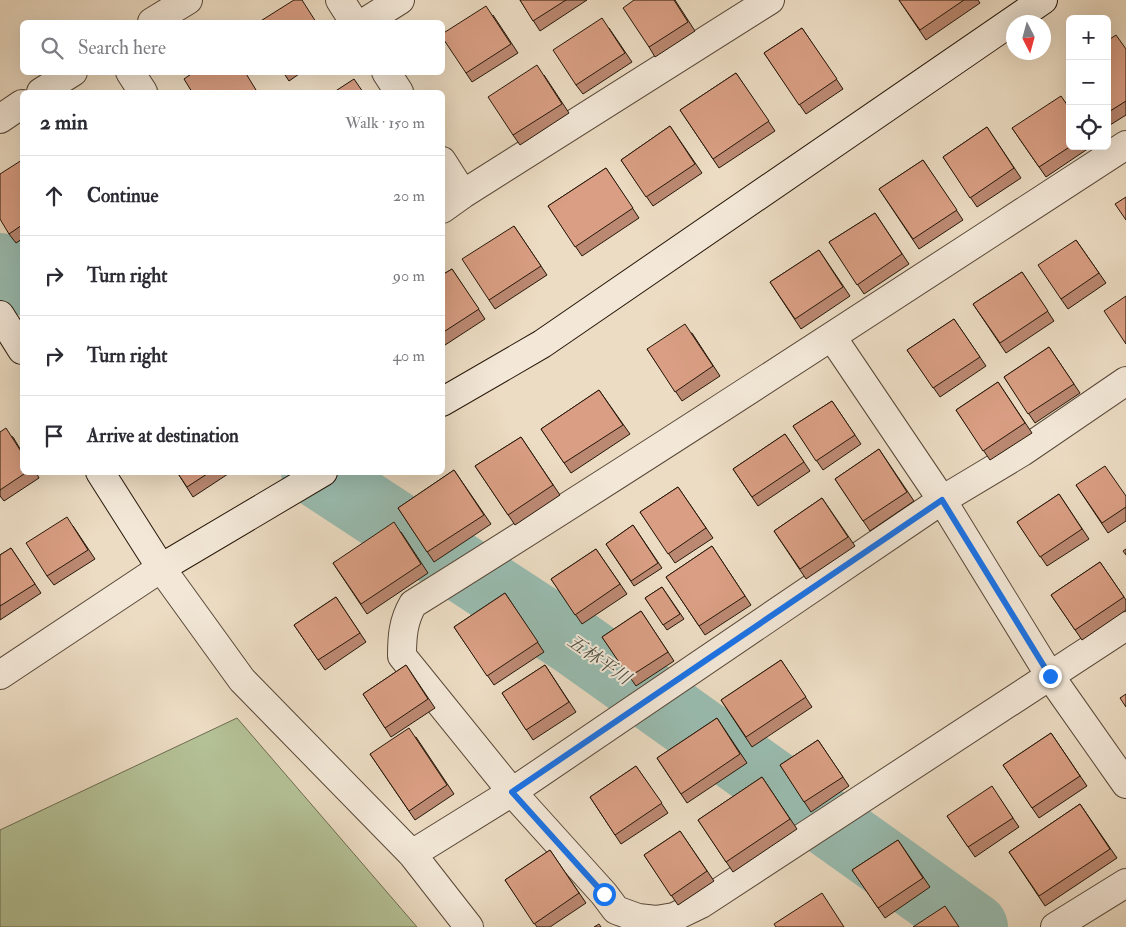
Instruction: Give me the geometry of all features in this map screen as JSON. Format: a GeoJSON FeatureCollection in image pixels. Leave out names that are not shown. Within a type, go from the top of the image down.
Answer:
{"type":"FeatureCollection","features":[{"type":"Feature","properties":{"kind":"street"},"geometry":{"type":"LineString","coordinates":[[155,20],[188,0]]}},
{"type":"Feature","properties":{"kind":"street"},"geometry":{"type":"LineString","coordinates":[[340,0],[353,20]]}},
{"type":"Feature","properties":{"kind":"street"},"geometry":{"type":"LineString","coordinates":[[368,20],[400,0]]}},
{"type":"Feature","properties":{"kind":"street"},"geometry":{"type":"LineString","coordinates":[[445,172],[453,202],[770,0]]}},
{"type":"Feature","properties":{"kind":"street"},"geometry":{"type":"LineString","coordinates":[[445,400],[542,344],[1043,0]]}},
{"type":"Feature","properties":{"kind":"street"},"geometry":{"type":"LineString","coordinates":[[44,90],[68,75]]}},
{"type":"Feature","properties":{"kind":"street"},"geometry":{"type":"LineString","coordinates":[[132,75],[142,90]]}},
{"type":"Feature","properties":{"kind":"street"},"geometry":{"type":"LineString","coordinates":[[388,75],[398,90]]}},
{"type":"Feature","properties":{"kind":"street"},"geometry":{"type":"LineString","coordinates":[[0,119],[20,105]]}},
{"type":"Feature","properties":{"kind":"street"},"geometry":{"type":"LineString","coordinates":[[1126,144],[592,492],[413,604],[407,614],[402,635],[402,656],[512,792],[604,894],[616,910],[638,918],[656,920],[674,917],[701,904],[1126,626]]}},
{"type":"Feature","properties":{"kind":"street"},"geometry":{"type":"LineString","coordinates":[[0,315],[20,347]]}},
{"type":"Feature","properties":{"kind":"street"},"geometry":{"type":"LineString","coordinates":[[832,337],[942,500],[1050,676],[1126,784]]}},
{"type":"Feature","properties":{"kind":"street"},"geometry":{"type":"LineString","coordinates":[[412,854],[512,792],[942,500],[1022,452],[1126,381]]}},
{"type":"Feature","properties":{"kind":"street"},"geometry":{"type":"LineString","coordinates":[[102,475],[161,568],[242,680],[412,854],[468,927]]}},
{"type":"Feature","properties":{"kind":"street"},"geometry":{"type":"LineString","coordinates":[[0,675],[161,568],[318,475]]}},
{"type":"Feature","properties":{"kind":"street"},"geometry":{"type":"LineString","coordinates":[[1055,927],[1126,883]]}},
{"type":"Feature","properties":{"kind":"green space"},"geometry":{"type":"Polygon","coordinates":[[[237,718],[417,927],[0,927],[0,830],[237,718]]]}},
{"type":"Feature","properties":{"kind":"building"},"geometry":{"type":"Polygon","coordinates":[[[294,0],[302,0],[315,20],[262,20],[294,0]]]}},
{"type":"Feature","properties":{"kind":"building"},"geometry":{"type":"Polygon","coordinates":[[[520,0],[566,0],[533,21],[520,0]]]}},
{"type":"Feature","properties":{"kind":"building"},"geometry":{"type":"Polygon","coordinates":[[[634,0],[674,0],[688,22],[649,47],[623,8],[634,0]]]}},
{"type":"Feature","properties":{"kind":"building"},"geometry":{"type":"Polygon","coordinates":[[[899,0],[964,0],[920,30],[899,0]]]}},
{"type":"Feature","properties":{"kind":"building"},"geometry":{"type":"Polygon","coordinates":[[[486,6],[511,44],[466,73],[445,42],[445,32],[486,6]]]}},
{"type":"Feature","properties":{"kind":"building"},"geometry":{"type":"Polygon","coordinates":[[[602,18],[625,53],[576,85],[553,50],[602,18]]]}},
{"type":"Feature","properties":{"kind":"building"},"geometry":{"type":"Polygon","coordinates":[[[802,28],[837,79],[799,105],[764,53],[802,28]]]}},
{"type":"Feature","properties":{"kind":"building"},"geometry":{"type":"Polygon","coordinates":[[[1116,35],[1126,49],[1126,101],[1111,110],[1111,60],[1111,38],[1116,35]]]}},
{"type":"Feature","properties":{"kind":"building"},"geometry":{"type":"Polygon","coordinates":[[[537,65],[562,104],[513,135],[488,97],[537,65]]]}},
{"type":"Feature","properties":{"kind":"building"},"geometry":{"type":"Polygon","coordinates":[[[736,73],[769,121],[713,159],[680,110],[736,73]]]}},
{"type":"Feature","properties":{"kind":"building"},"geometry":{"type":"Polygon","coordinates":[[[190,75],[247,75],[256,90],[191,90],[184,79],[190,75]]]}},
{"type":"Feature","properties":{"kind":"building"},"geometry":{"type":"Polygon","coordinates":[[[354,79],[362,90],[337,90],[354,79]]]}},
{"type":"Feature","properties":{"kind":"building"},"geometry":{"type":"Polygon","coordinates":[[[1061,96],[1066,103],[1066,149],[1039,167],[1012,128],[1061,96]]]}},
{"type":"Feature","properties":{"kind":"building"},"geometry":{"type":"Polygon","coordinates":[[[670,126],[695,164],[646,197],[621,160],[670,126]]]}},
{"type":"Feature","properties":{"kind":"building"},"geometry":{"type":"Polygon","coordinates":[[[987,127],[1014,168],[970,198],[943,157],[987,127]]]}},
{"type":"Feature","properties":{"kind":"building"},"geometry":{"type":"Polygon","coordinates":[[[923,160],[957,210],[913,239],[879,189],[923,160]]]}},
{"type":"Feature","properties":{"kind":"building"},"geometry":{"type":"Polygon","coordinates":[[[20,161],[20,226],[9,234],[0,219],[0,174],[20,161]]]}},
{"type":"Feature","properties":{"kind":"building"},"geometry":{"type":"Polygon","coordinates":[[[606,168],[633,208],[575,247],[548,206],[606,168]]]}},
{"type":"Feature","properties":{"kind":"building"},"geometry":{"type":"Polygon","coordinates":[[[1126,197],[1126,220],[1115,204],[1126,197]]]}},
{"type":"Feature","properties":{"kind":"building"},"geometry":{"type":"Polygon","coordinates":[[[875,213],[902,254],[857,285],[829,242],[875,213]]]}},
{"type":"Feature","properties":{"kind":"building"},"geometry":{"type":"Polygon","coordinates":[[[514,226],[541,266],[489,300],[462,259],[514,226]]]}},
{"type":"Feature","properties":{"kind":"building"},"geometry":{"type":"Polygon","coordinates":[[[1076,240],[1099,273],[1061,299],[1038,265],[1076,240]]]}},
{"type":"Feature","properties":{"kind":"building"},"geometry":{"type":"Polygon","coordinates":[[[819,250],[843,287],[795,319],[770,282],[819,250]]]}},
{"type":"Feature","properties":{"kind":"building"},"geometry":{"type":"Polygon","coordinates":[[[452,269],[479,309],[445,331],[445,273],[452,269]]]}},
{"type":"Feature","properties":{"kind":"building"},"geometry":{"type":"Polygon","coordinates":[[[1022,272],[1048,311],[1000,343],[973,304],[1022,272]]]}},
{"type":"Feature","properties":{"kind":"building"},"geometry":{"type":"Polygon","coordinates":[[[1126,296],[1126,344],[1104,311],[1126,296]]]}},
{"type":"Feature","properties":{"kind":"building"},"geometry":{"type":"Polygon","coordinates":[[[954,319],[980,357],[933,388],[907,350],[954,319]]]}},
{"type":"Feature","properties":{"kind":"building"},"geometry":{"type":"Polygon","coordinates":[[[685,324],[713,366],[675,392],[647,349],[685,324]]]}},
{"type":"Feature","properties":{"kind":"building"},"geometry":{"type":"Polygon","coordinates":[[[1049,347],[1074,384],[1028,414],[1004,377],[1049,347]]]}},
{"type":"Feature","properties":{"kind":"building"},"geometry":{"type":"Polygon","coordinates":[[[998,382],[1025,423],[983,451],[956,410],[998,382]]]}},
{"type":"Feature","properties":{"kind":"building"},"geometry":{"type":"Polygon","coordinates":[[[599,390],[623,425],[564,463],[541,429],[599,390]]]}},
{"type":"Feature","properties":{"kind":"building"},"geometry":{"type":"Polygon","coordinates":[[[832,401],[855,435],[816,461],[793,426],[832,401]]]}},
{"type":"Feature","properties":{"kind":"building"},"geometry":{"type":"Polygon","coordinates":[[[6,428],[20,450],[20,475],[22,475],[0,490],[0,432],[6,428]]]}},
{"type":"Feature","properties":{"kind":"building"},"geometry":{"type":"Polygon","coordinates":[[[785,434],[804,462],[752,497],[733,469],[785,434]]]}},
{"type":"Feature","properties":{"kind":"building"},"geometry":{"type":"Polygon","coordinates":[[[521,437],[553,485],[508,515],[475,466],[521,437]]]}},
{"type":"Feature","properties":{"kind":"building"},"geometry":{"type":"Polygon","coordinates":[[[879,449],[907,492],[863,521],[835,479],[879,449]]]}},
{"type":"Feature","properties":{"kind":"building"},"geometry":{"type":"Polygon","coordinates":[[[1105,466],[1126,496],[1126,507],[1102,523],[1076,485],[1105,466]]]}},
{"type":"Feature","properties":{"kind":"building"},"geometry":{"type":"Polygon","coordinates":[[[454,470],[484,515],[427,552],[398,508],[454,470]]]}},
{"type":"Feature","properties":{"kind":"building"},"geometry":{"type":"Polygon","coordinates":[[[179,475],[205,475],[187,487],[179,475]]]}},
{"type":"Feature","properties":{"kind":"building"},"geometry":{"type":"Polygon","coordinates":[[[678,487],[706,528],[668,554],[640,512],[678,487]]]}},
{"type":"Feature","properties":{"kind":"building"},"geometry":{"type":"Polygon","coordinates":[[[1059,494],[1082,529],[1040,557],[1017,522],[1059,494]]]}},
{"type":"Feature","properties":{"kind":"building"},"geometry":{"type":"Polygon","coordinates":[[[822,498],[848,537],[800,569],[774,531],[822,498]]]}},
{"type":"Feature","properties":{"kind":"building"},"geometry":{"type":"Polygon","coordinates":[[[67,517],[88,550],[47,576],[26,543],[67,517]]]}},
{"type":"Feature","properties":{"kind":"building"},"geometry":{"type":"Polygon","coordinates":[[[394,522],[421,564],[361,604],[333,563],[394,522]]]}},
{"type":"Feature","properties":{"kind":"building"},"geometry":{"type":"Polygon","coordinates":[[[633,525],[658,563],[631,581],[606,544],[633,525]]]}},
{"type":"Feature","properties":{"kind":"building"},"geometry":{"type":"Polygon","coordinates":[[[712,546],[745,596],[699,626],[666,577],[712,546]]]}},
{"type":"Feature","properties":{"kind":"building"},"geometry":{"type":"Polygon","coordinates":[[[11,548],[35,584],[0,606],[0,555],[11,548]]]}},
{"type":"Feature","properties":{"kind":"building"},"geometry":{"type":"Polygon","coordinates":[[[596,549],[620,584],[575,615],[551,579],[596,549]]]}},
{"type":"Feature","properties":{"kind":"building"},"geometry":{"type":"Polygon","coordinates":[[[1100,562],[1124,597],[1075,630],[1051,595],[1100,562]]]}},
{"type":"Feature","properties":{"kind":"building"},"geometry":{"type":"Polygon","coordinates":[[[662,587],[680,614],[663,625],[645,598],[662,587]]]}},
{"type":"Feature","properties":{"kind":"building"},"geometry":{"type":"Polygon","coordinates":[[[505,593],[538,642],[487,676],[454,627],[505,593]]]}},
{"type":"Feature","properties":{"kind":"building"},"geometry":{"type":"Polygon","coordinates":[[[336,597],[360,633],[318,660],[294,625],[336,597]]]}},
{"type":"Feature","properties":{"kind":"building"},"geometry":{"type":"Polygon","coordinates":[[[641,611],[668,652],[629,677],[602,637],[641,611]]]}},
{"type":"Feature","properties":{"kind":"building"},"geometry":{"type":"Polygon","coordinates":[[[781,660],[806,697],[746,737],[721,700],[781,660]]]}},
{"type":"Feature","properties":{"kind":"building"},"geometry":{"type":"Polygon","coordinates":[[[406,665],[428,699],[385,728],[363,694],[406,665]]]}},
{"type":"Feature","properties":{"kind":"building"},"geometry":{"type":"Polygon","coordinates":[[[545,665],[569,702],[526,730],[502,693],[545,665]]]}},
{"type":"Feature","properties":{"kind":"building"},"geometry":{"type":"Polygon","coordinates":[[[1126,694],[1126,707],[1120,698],[1126,694]]]}},
{"type":"Feature","properties":{"kind":"building"},"geometry":{"type":"Polygon","coordinates":[[[717,718],[740,754],[681,794],[657,758],[717,718]]]}},
{"type":"Feature","properties":{"kind":"building"},"geometry":{"type":"Polygon","coordinates":[[[409,728],[447,785],[409,811],[370,754],[409,728]]]}},
{"type":"Feature","properties":{"kind":"building"},"geometry":{"type":"Polygon","coordinates":[[[1051,733],[1080,776],[1032,808],[1003,765],[1051,733]]]}},
{"type":"Feature","properties":{"kind":"building"},"geometry":{"type":"Polygon","coordinates":[[[818,740],[843,777],[804,802],[780,765],[818,740]]]}},
{"type":"Feature","properties":{"kind":"building"},"geometry":{"type":"Polygon","coordinates":[[[636,766],[662,803],[615,835],[590,797],[636,766]]]}},
{"type":"Feature","properties":{"kind":"building"},"geometry":{"type":"Polygon","coordinates":[[[762,777],[790,819],[726,862],[698,820],[762,777]]]}},
{"type":"Feature","properties":{"kind":"building"},"geometry":{"type":"Polygon","coordinates":[[[992,786],[1013,818],[968,847],[947,816],[992,786]]]}},
{"type":"Feature","properties":{"kind":"building"},"geometry":{"type":"Polygon","coordinates":[[[1080,804],[1110,849],[1039,896],[1009,852],[1080,804]]]}},
{"type":"Feature","properties":{"kind":"building"},"geometry":{"type":"Polygon","coordinates":[[[680,831],[707,871],[671,896],[644,855],[680,831]]]}},
{"type":"Feature","properties":{"kind":"building"},"geometry":{"type":"Polygon","coordinates":[[[898,840],[923,878],[878,908],[852,870],[898,840]]]}},
{"type":"Feature","properties":{"kind":"building"},"geometry":{"type":"Polygon","coordinates":[[[550,850],[579,893],[534,924],[505,880],[550,850]]]}},
{"type":"Feature","properties":{"kind":"building"},"geometry":{"type":"Polygon","coordinates":[[[822,893],[844,927],[776,927],[774,924],[822,893]]]}},
{"type":"Feature","properties":{"kind":"building"},"geometry":{"type":"Polygon","coordinates":[[[945,906],[959,927],[913,927],[945,906]]]}},
{"type":"Feature","properties":{"kind":"waterway","name":"五林平川"},"geometry":{"type":"LineString","coordinates":[[0,267],[20,280]]}},
{"type":"Feature","properties":{"kind":"waterway","name":"五林平川"},"geometry":{"type":"LineString","coordinates":[[320,475],[576,643],[974,927]]}},
{"type":"Feature","properties":{"kind":"route"},"geometry":{"type":"LineString","coordinates":[[604,894],[512,792],[942,500],[1050,676]]}}]}
